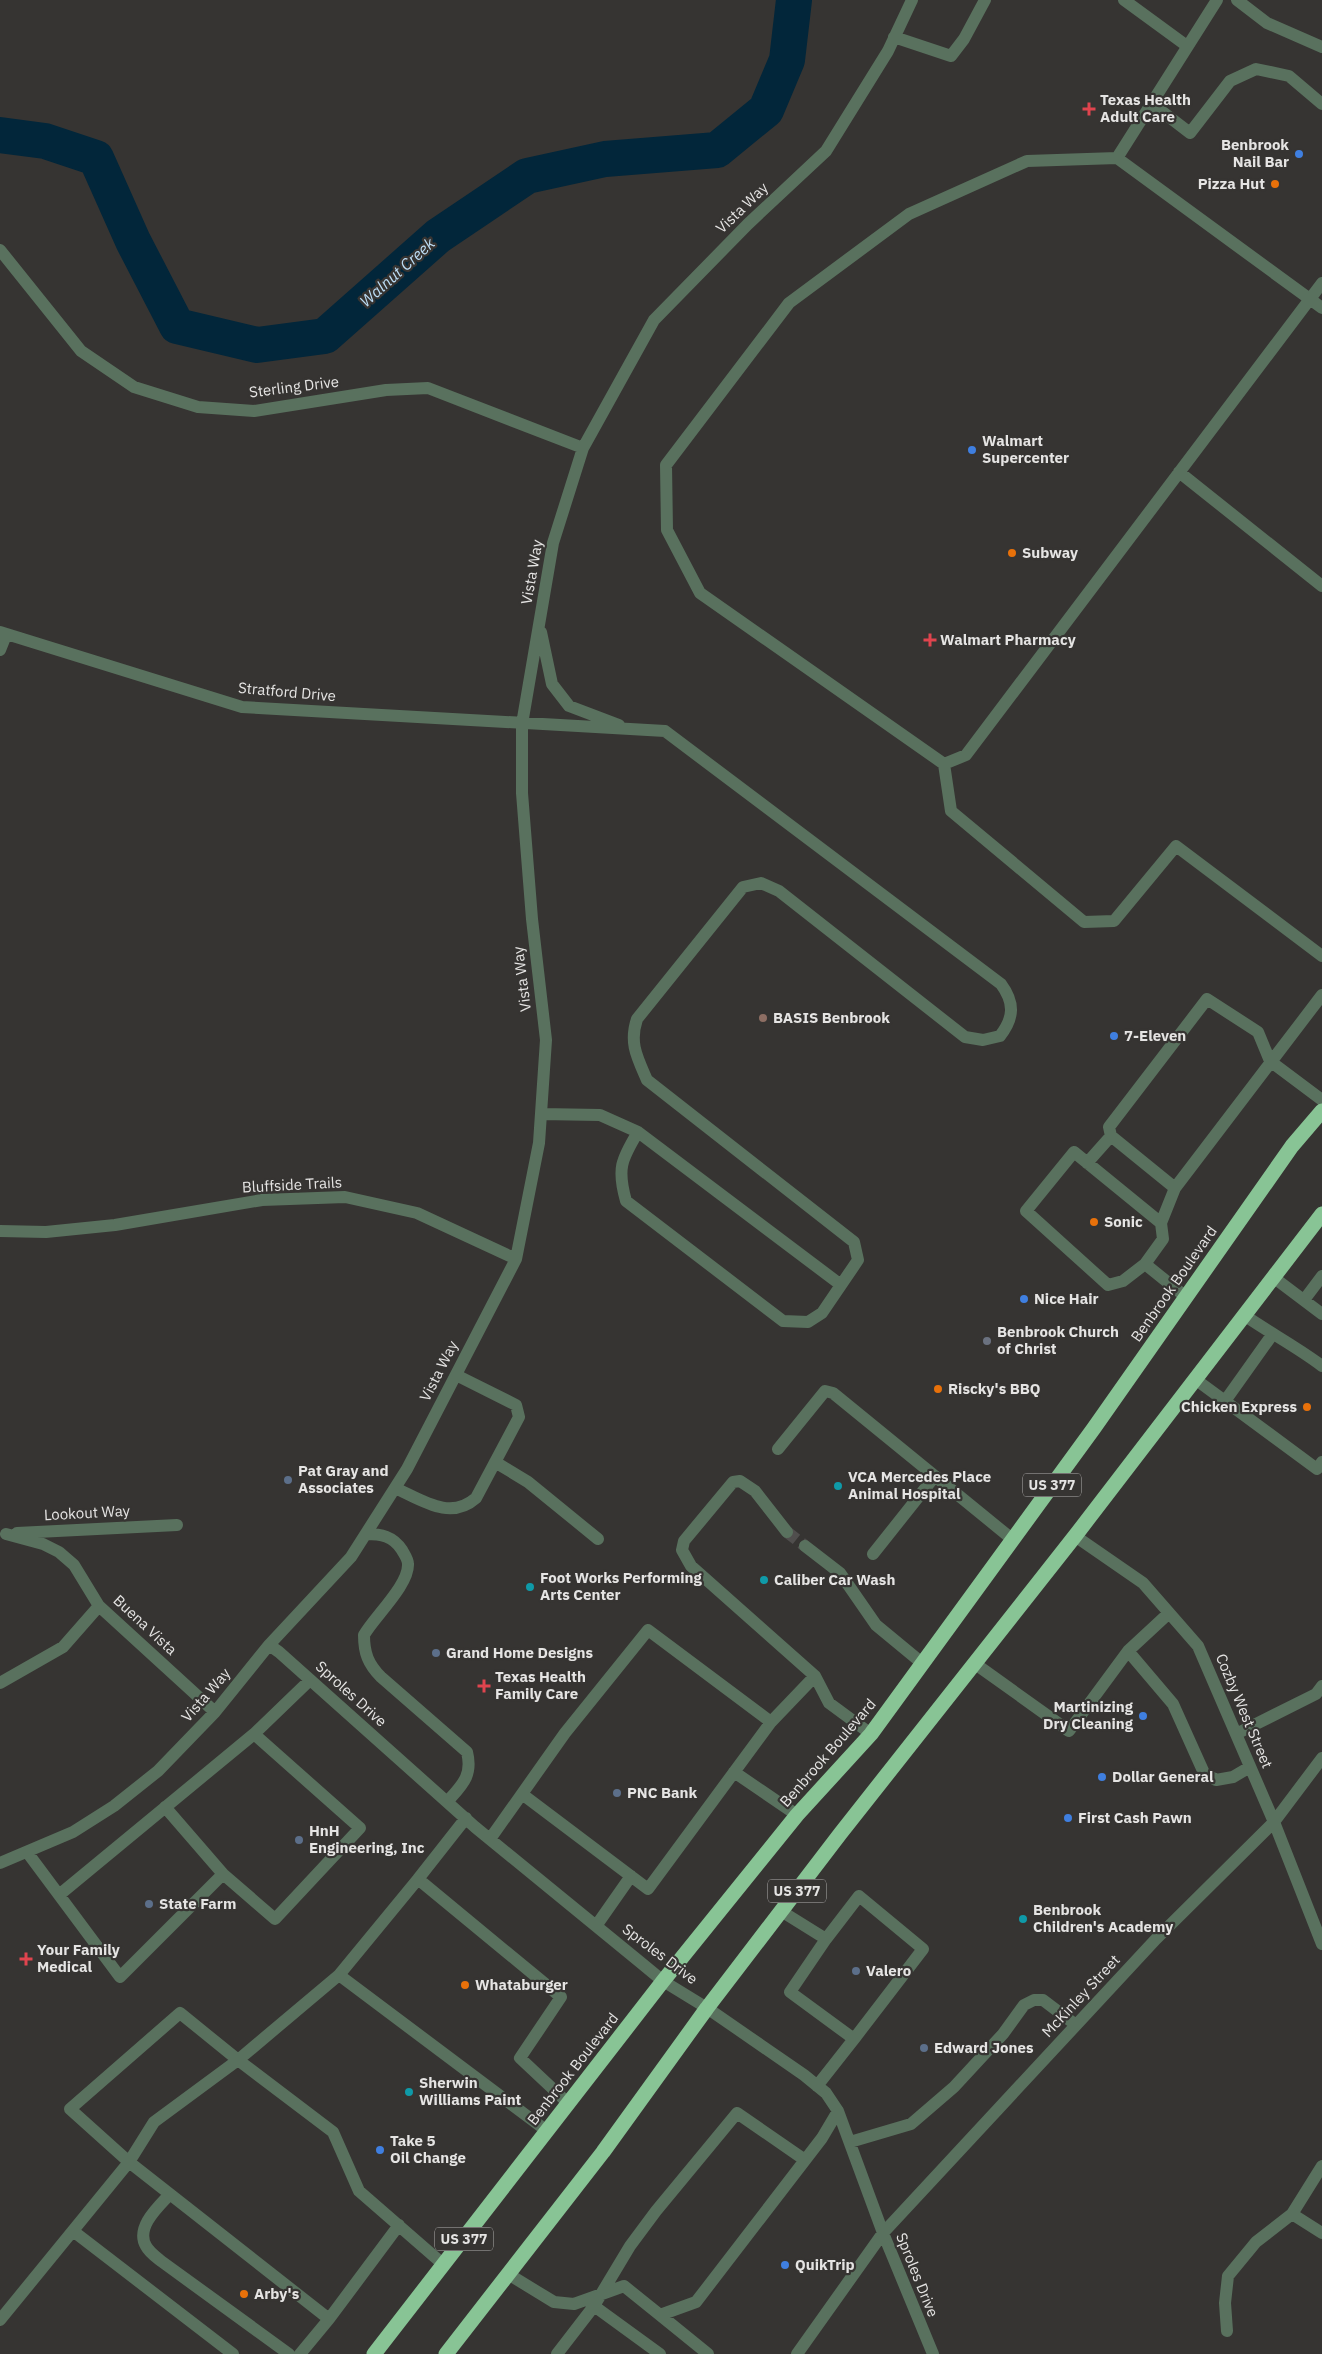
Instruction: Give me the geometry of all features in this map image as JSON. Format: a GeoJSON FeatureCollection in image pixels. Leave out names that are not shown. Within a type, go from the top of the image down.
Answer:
{"type":"FeatureCollection","features":[{"type":"Feature","properties":{"kind":"highway","name":"Benbrook Boulevard"},"geometry":{"type":"LineString","coordinates":[[374,2354],[663,1981],[797,1815],[871,1734],[1186,1297],[1292,1146],[1322,1110]]}},
{"type":"Feature","properties":{"kind":"highway","name":"US 377"},"geometry":{"type":"LineString","coordinates":[[446,2354],[603,2152],[707,2008],[781,1911],[1075,1536],[1322,1214]]}},
{"type":"Feature","properties":{"kind":"street","name":"Vista Way"},"geometry":{"type":"LineString","coordinates":[[0,1863],[73,1832],[114,1806],[158,1770],[215,1712],[269,1645],[351,1557],[395,1488],[516,1259],[539,1142],[546,1040],[532,920],[522,793],[522,724],[553,543],[583,448],[654,320],[748,224],[826,151],[888,52],[912,0]]}},
{"type":"Feature","properties":{"kind":"street"},"geometry":{"type":"LineString","coordinates":[[894,37],[951,56],[964,39],[985,0]]}},
{"type":"Feature","properties":{"kind":"street"},"geometry":{"type":"LineString","coordinates":[[1124,0],[1187,46]]}},
{"type":"Feature","properties":{"kind":"street"},"geometry":{"type":"LineString","coordinates":[[1117,158],[1217,0]]}},
{"type":"Feature","properties":{"kind":"street"},"geometry":{"type":"LineString","coordinates":[[1237,0],[1267,23],[1322,47]]}},
{"type":"Feature","properties":{"kind":"street"},"geometry":{"type":"LineString","coordinates":[[1151,103],[1190,133],[1230,81],[1256,69],[1289,76],[1322,104]]}},
{"type":"Feature","properties":{"kind":"street"},"geometry":{"type":"LineString","coordinates":[[1322,308],[1117,158],[1027,162],[909,214],[789,303],[666,465],[667,530],[700,593],[944,764],[951,811],[1084,922],[1114,920],[1176,846],[1322,956]]}},
{"type":"Feature","properties":{"kind":"street","name":"Sterling Drive"},"geometry":{"type":"LineString","coordinates":[[0,250],[81,351],[134,387],[198,407],[254,411],[386,390],[428,388],[583,448]]}},
{"type":"Feature","properties":{"kind":"street"},"geometry":{"type":"LineString","coordinates":[[944,764],[966,754],[1322,283]]}},
{"type":"Feature","properties":{"kind":"street"},"geometry":{"type":"LineString","coordinates":[[1179,472],[1322,586]]}},
{"type":"Feature","properties":{"kind":"street"},"geometry":{"type":"LineString","coordinates":[[539,624],[552,684],[569,706],[631,729]]}},
{"type":"Feature","properties":{"kind":"street"},"geometry":{"type":"LineString","coordinates":[[0,650],[3,633]]}},
{"type":"Feature","properties":{"kind":"street","name":"Stratford Drive"},"geometry":{"type":"LineString","coordinates":[[3,633],[242,707],[665,731],[993,978],[1009,994],[1012,1012],[1010,1024],[1000,1036],[983,1040],[965,1037],[779,891],[762,883],[742,887],[637,1019],[632,1032],[635,1054],[647,1080],[854,1242],[858,1260],[841,1285]]}},
{"type":"Feature","properties":{"kind":"street"},"geometry":{"type":"LineString","coordinates":[[1161,1223],[1074,1152],[1026,1211],[1108,1285],[1123,1281],[1145,1264],[1163,1239],[1161,1223],[1175,1188],[1322,995]]}},
{"type":"Feature","properties":{"kind":"street"},"geometry":{"type":"LineString","coordinates":[[1175,1188],[1111,1136],[1109,1126],[1207,999],[1258,1032],[1270,1061],[1322,1100]]}},
{"type":"Feature","properties":{"kind":"street"},"geometry":{"type":"LineString","coordinates":[[541,1114],[600,1115],[638,1132],[841,1285],[822,1313],[808,1322],[783,1321],[626,1201],[620,1178],[624,1154],[638,1132]]}},
{"type":"Feature","properties":{"kind":"street"},"geometry":{"type":"LineString","coordinates":[[1087,1162],[1111,1136]]}},
{"type":"Feature","properties":{"kind":"street","name":"Bluffside Trails"},"geometry":{"type":"LineString","coordinates":[[0,1231],[46,1232],[115,1225],[262,1200],[345,1197],[417,1213],[516,1259]]}},
{"type":"Feature","properties":{"kind":"street"},"geometry":{"type":"LineString","coordinates":[[1145,1264],[1186,1297]]}},
{"type":"Feature","properties":{"kind":"street"},"geometry":{"type":"LineString","coordinates":[[1304,1300],[1322,1276]]}},
{"type":"Feature","properties":{"kind":"street"},"geometry":{"type":"LineString","coordinates":[[1273,1277],[1322,1314]]}},
{"type":"Feature","properties":{"kind":"street"},"geometry":{"type":"LineString","coordinates":[[1244,1315],[1272,1335],[1291,1343],[1322,1366]]}},
{"type":"Feature","properties":{"kind":"street"},"geometry":{"type":"LineString","coordinates":[[1225,1401],[1272,1335]]}},
{"type":"Feature","properties":{"kind":"street"},"geometry":{"type":"LineString","coordinates":[[395,1488],[446,1510],[466,1507],[476,1498],[519,1418],[516,1405],[456,1375]]}},
{"type":"Feature","properties":{"kind":"street"},"geometry":{"type":"LineString","coordinates":[[1195,1379],[1317,1469],[1322,1462]]}},
{"type":"Feature","properties":{"kind":"street"},"geometry":{"type":"LineString","coordinates":[[778,1449],[825,1391],[833,1393],[1012,1539]]}},
{"type":"Feature","properties":{"kind":"street"},"geometry":{"type":"LineString","coordinates":[[495,1462],[528,1482],[598,1539]]}},
{"type":"Feature","properties":{"kind":"street"},"geometry":{"type":"LineString","coordinates":[[873,1554],[935,1476]]}},
{"type":"Feature","properties":{"kind":"street"},"geometry":{"type":"LineString","coordinates":[[787,1532],[756,1492],[740,1481],[733,1482],[684,1541],[682,1550],[691,1566],[815,1676],[829,1703],[871,1734]]}},
{"type":"Feature","properties":{"kind":"street","name":"Lookout Way"},"geometry":{"type":"LineString","coordinates":[[3,1534],[177,1525]]}},
{"type":"Feature","properties":{"kind":"street","name":"Buena Vista"},"geometry":{"type":"LineString","coordinates":[[3,1534],[44,1544],[59,1552],[74,1565],[99,1606],[215,1712]]}},
{"type":"Feature","properties":{"kind":"street"},"geometry":{"type":"LineString","coordinates":[[366,1534],[382,1534],[397,1542],[409,1562],[407,1573],[398,1588],[364,1635],[366,1654],[370,1665],[381,1677],[468,1752],[470,1761],[466,1781],[447,1802]]}},
{"type":"Feature","properties":{"kind":"street","name":"Cozby West Street"},"geometry":{"type":"LineString","coordinates":[[1075,1536],[1143,1584],[1198,1646],[1274,1822],[1322,1944]]}},
{"type":"Feature","properties":{"kind":"street"},"geometry":{"type":"LineString","coordinates":[[804,1546],[840,1573],[876,1625],[922,1663]]}},
{"type":"Feature","properties":{"kind":"street"},"geometry":{"type":"LineString","coordinates":[[0,1683],[63,1647],[99,1606]]}},
{"type":"Feature","properties":{"kind":"street"},"geometry":{"type":"LineString","coordinates":[[974,1663],[1069,1732],[1128,1651],[1169,1613]]}},
{"type":"Feature","properties":{"kind":"street"},"geometry":{"type":"LineString","coordinates":[[490,1839],[565,1733],[648,1630],[771,1722]]}},
{"type":"Feature","properties":{"kind":"street","name":"Sproles Drive"},"geometry":{"type":"LineString","coordinates":[[269,1645],[490,1839],[663,1981],[707,2008],[826,2093],[838,2111],[883,2233],[933,2354]]}},
{"type":"Feature","properties":{"kind":"street"},"geometry":{"type":"LineString","coordinates":[[1128,1651],[1173,1704],[1204,1772],[1216,1780],[1233,1777],[1250,1767]]}},
{"type":"Feature","properties":{"kind":"street"},"geometry":{"type":"LineString","coordinates":[[522,1794],[648,1889],[771,1722],[815,1676]]}},
{"type":"Feature","properties":{"kind":"street"},"geometry":{"type":"LineString","coordinates":[[59,1895],[254,1734],[310,1680]]}},
{"type":"Feature","properties":{"kind":"street"},"geometry":{"type":"LineString","coordinates":[[1236,1734],[1320,1694]]}},
{"type":"Feature","properties":{"kind":"street"},"geometry":{"type":"LineString","coordinates":[[165,1807],[223,1874],[274,1919],[360,1828],[254,1734]]}},
{"type":"Feature","properties":{"kind":"street","name":"McKinley Street"},"geometry":{"type":"LineString","coordinates":[[797,2354],[883,2233],[1156,1938],[1274,1822],[1322,1758]]}},
{"type":"Feature","properties":{"kind":"street"},"geometry":{"type":"LineString","coordinates":[[734,1772],[797,1815]]}},
{"type":"Feature","properties":{"kind":"street"},"geometry":{"type":"LineString","coordinates":[[0,2320],[129,2162],[154,2122],[238,2060],[339,1975],[418,1880],[466,1818]]}},
{"type":"Feature","properties":{"kind":"street"},"geometry":{"type":"LineString","coordinates":[[27,1852],[120,1977],[223,1874]]}},
{"type":"Feature","properties":{"kind":"street"},"geometry":{"type":"LineString","coordinates":[[596,1926],[631,1876]]}},
{"type":"Feature","properties":{"kind":"street"},"geometry":{"type":"LineString","coordinates":[[418,1880],[560,1997],[520,2058],[569,2104]]}},
{"type":"Feature","properties":{"kind":"street"},"geometry":{"type":"LineString","coordinates":[[817,2086],[854,2039],[922,1949],[858,1896],[790,1992],[854,2039]]}},
{"type":"Feature","properties":{"kind":"street"},"geometry":{"type":"LineString","coordinates":[[781,1911],[826,1939]]}},
{"type":"Feature","properties":{"kind":"street"},"geometry":{"type":"LineString","coordinates":[[339,1975],[547,2131]]}},
{"type":"Feature","properties":{"kind":"street"},"geometry":{"type":"LineString","coordinates":[[850,2142],[911,2124],[954,2087],[1003,2034],[1024,2005],[1034,2000],[1043,2000],[1076,2025]]}},
{"type":"Feature","properties":{"kind":"street"},"geometry":{"type":"LineString","coordinates":[[329,2319],[129,2162],[70,2109],[180,2013],[332,2132],[359,2191],[444,2265]]}},
{"type":"Feature","properties":{"kind":"street"},"geometry":{"type":"LineString","coordinates":[[660,2315],[696,2302],[822,2138],[838,2111]]}},
{"type":"Feature","properties":{"kind":"street"},"geometry":{"type":"LineString","coordinates":[[557,2354],[597,2301],[656,2212],[737,2113],[805,2160]]}},
{"type":"Feature","properties":{"kind":"street"},"geometry":{"type":"LineString","coordinates":[[1227,2331],[1225,2304],[1228,2276],[1256,2242],[1292,2214],[1322,2166]]}},
{"type":"Feature","properties":{"kind":"street"},"geometry":{"type":"LineString","coordinates":[[170,2194],[150,2216],[144,2230],[146,2245],[161,2261],[289,2354]]}},
{"type":"Feature","properties":{"kind":"street"},"geometry":{"type":"LineString","coordinates":[[1292,2214],[1322,2233]]}},
{"type":"Feature","properties":{"kind":"street"},"geometry":{"type":"LineString","coordinates":[[300,2354],[329,2319],[399,2225]]}},
{"type":"Feature","properties":{"kind":"street"},"geometry":{"type":"LineString","coordinates":[[73,2231],[233,2354]]}},
{"type":"Feature","properties":{"kind":"street"},"geometry":{"type":"LineString","coordinates":[[508,2274],[554,2302],[574,2304],[597,2301],[624,2286],[708,2354]]}},
{"type":"Feature","properties":{"kind":"street"},"geometry":{"type":"LineString","coordinates":[[597,2301],[660,2354]]}},
{"type":"Feature","properties":{"kind":"waterway","name":"Walnut Creek"},"geometry":{"type":"LineString","coordinates":[[0,135],[45,141],[96,158],[133,241],[177,326],[257,345],[325,336],[438,236],[527,176],[605,159],[717,150],[766,110],[787,60],[794,0]]}},
{"type":"Feature","properties":{"kind":"tunnel"},"geometry":{"type":"LineString","coordinates":[[787,1532],[805,1546]]}},
{"type":"Feature","properties":{"kind":"place","name":"Texas Health Adult Care"},"geometry":{"type":"Point","coordinates":[1089,109]}},
{"type":"Feature","properties":{"kind":"place","name":"Benbrook Nail Bar"},"geometry":{"type":"Point","coordinates":[1299,154]}},
{"type":"Feature","properties":{"kind":"place","name":"Pizza Hut"},"geometry":{"type":"Point","coordinates":[1275,184]}},
{"type":"Feature","properties":{"kind":"place","name":"Walmart Supercenter"},"geometry":{"type":"Point","coordinates":[972,450]}},
{"type":"Feature","properties":{"kind":"place","name":"Subway"},"geometry":{"type":"Point","coordinates":[1012,553]}},
{"type":"Feature","properties":{"kind":"place","name":"Walmart Pharmacy"},"geometry":{"type":"Point","coordinates":[930,640]}},
{"type":"Feature","properties":{"kind":"place","name":"BASIS Benbrook"},"geometry":{"type":"Point","coordinates":[763,1018]}},
{"type":"Feature","properties":{"kind":"place","name":"7-Eleven"},"geometry":{"type":"Point","coordinates":[1114,1036]}},
{"type":"Feature","properties":{"kind":"place","name":"Sonic"},"geometry":{"type":"Point","coordinates":[1094,1222]}},
{"type":"Feature","properties":{"kind":"place","name":"Nice Hair"},"geometry":{"type":"Point","coordinates":[1024,1299]}},
{"type":"Feature","properties":{"kind":"place","name":"Benbrook Church of Christ"},"geometry":{"type":"Point","coordinates":[987,1341]}},
{"type":"Feature","properties":{"kind":"place","name":"Riscky's BBQ"},"geometry":{"type":"Point","coordinates":[938,1389]}},
{"type":"Feature","properties":{"kind":"place","name":"Chicken Express"},"geometry":{"type":"Point","coordinates":[1307,1407]}},
{"type":"Feature","properties":{"kind":"place","name":"Pat Gray and Associates"},"geometry":{"type":"Point","coordinates":[288,1480]}},
{"type":"Feature","properties":{"kind":"place","name":"VCA Mercedes Place Animal Hospital"},"geometry":{"type":"Point","coordinates":[838,1486]}},
{"type":"Feature","properties":{"kind":"place","name":"Caliber Car Wash"},"geometry":{"type":"Point","coordinates":[764,1580]}},
{"type":"Feature","properties":{"kind":"place","name":"Foot Works Performing Arts Center"},"geometry":{"type":"Point","coordinates":[530,1587]}},
{"type":"Feature","properties":{"kind":"place","name":"Grand Home Designs"},"geometry":{"type":"Point","coordinates":[436,1653]}},
{"type":"Feature","properties":{"kind":"place","name":"Texas Health Family Care"},"geometry":{"type":"Point","coordinates":[484,1686]}},
{"type":"Feature","properties":{"kind":"place","name":"Martinizing Dry Cleaning"},"geometry":{"type":"Point","coordinates":[1143,1716]}},
{"type":"Feature","properties":{"kind":"place","name":"Dollar General"},"geometry":{"type":"Point","coordinates":[1102,1777]}},
{"type":"Feature","properties":{"kind":"place","name":"PNC Bank"},"geometry":{"type":"Point","coordinates":[617,1793]}},
{"type":"Feature","properties":{"kind":"place","name":"First Cash Pawn"},"geometry":{"type":"Point","coordinates":[1068,1818]}},
{"type":"Feature","properties":{"kind":"place","name":"HnH Engineering, Inc"},"geometry":{"type":"Point","coordinates":[299,1840]}},
{"type":"Feature","properties":{"kind":"place","name":"State Farm"},"geometry":{"type":"Point","coordinates":[149,1904]}},
{"type":"Feature","properties":{"kind":"place","name":"Benbrook Children's Academy"},"geometry":{"type":"Point","coordinates":[1023,1919]}},
{"type":"Feature","properties":{"kind":"place","name":"Your Family Medical"},"geometry":{"type":"Point","coordinates":[26,1959]}},
{"type":"Feature","properties":{"kind":"place","name":"Valero"},"geometry":{"type":"Point","coordinates":[856,1971]}},
{"type":"Feature","properties":{"kind":"place","name":"Whataburger"},"geometry":{"type":"Point","coordinates":[465,1985]}},
{"type":"Feature","properties":{"kind":"place","name":"Edward Jones"},"geometry":{"type":"Point","coordinates":[924,2048]}},
{"type":"Feature","properties":{"kind":"place","name":"Sherwin Williams Paint"},"geometry":{"type":"Point","coordinates":[409,2092]}},
{"type":"Feature","properties":{"kind":"place","name":"Take 5 Oil Change"},"geometry":{"type":"Point","coordinates":[380,2150]}},
{"type":"Feature","properties":{"kind":"place","name":"QuikTrip"},"geometry":{"type":"Point","coordinates":[785,2265]}},
{"type":"Feature","properties":{"kind":"place","name":"Arby's"},"geometry":{"type":"Point","coordinates":[244,2294]}}]}
